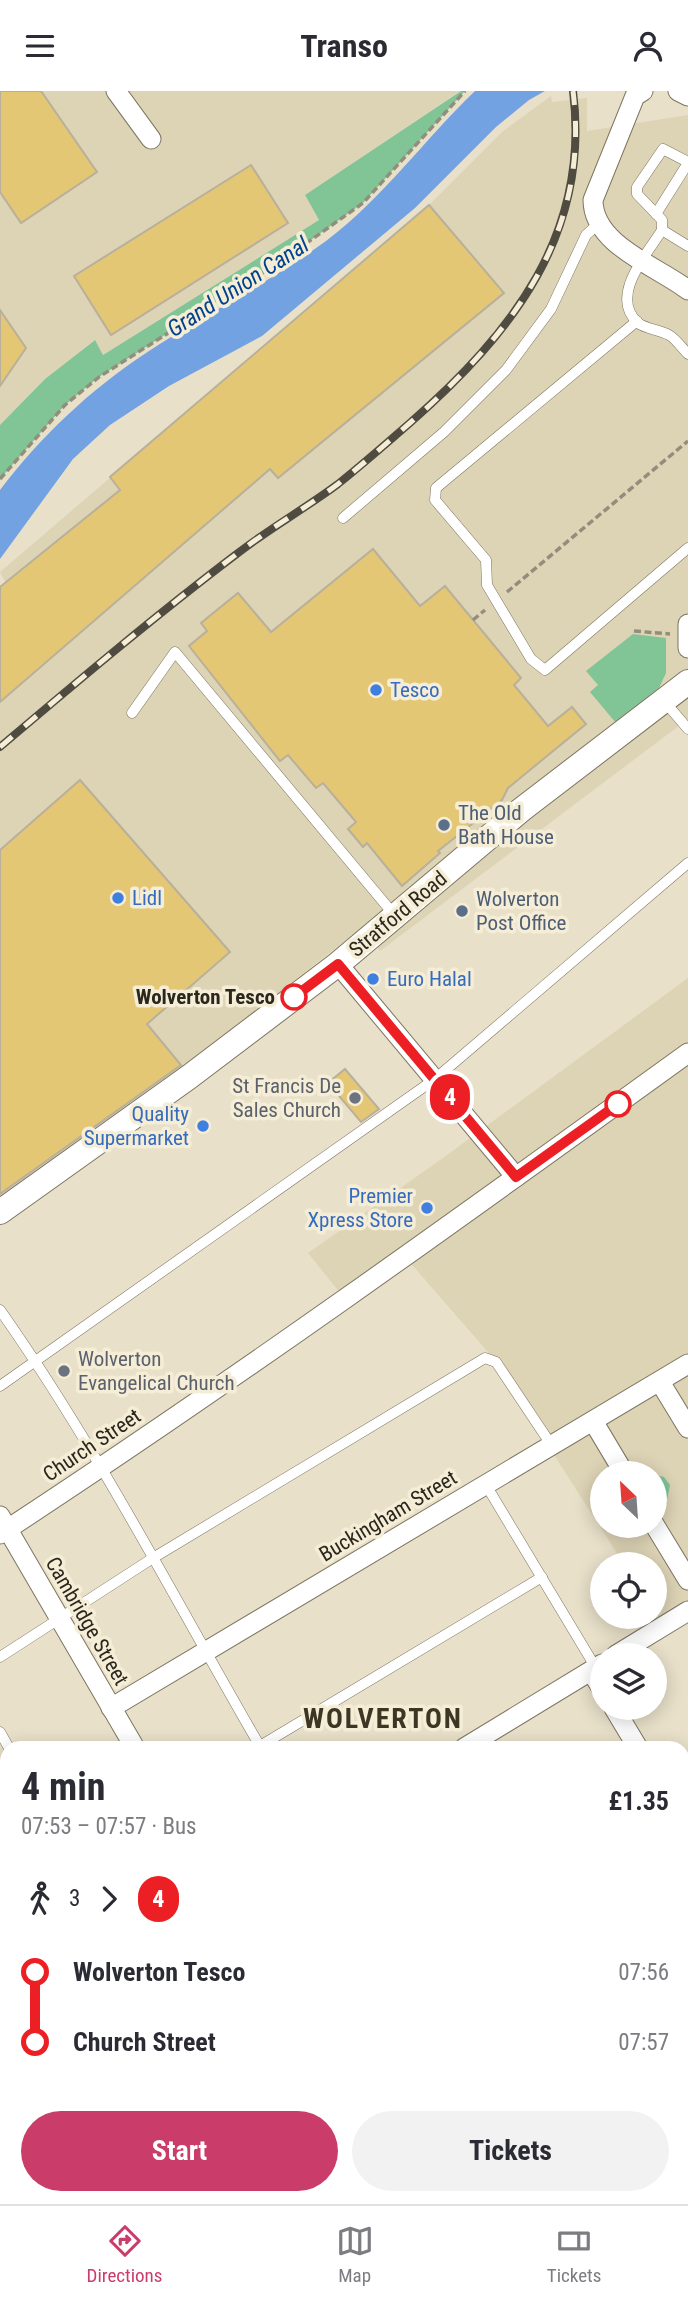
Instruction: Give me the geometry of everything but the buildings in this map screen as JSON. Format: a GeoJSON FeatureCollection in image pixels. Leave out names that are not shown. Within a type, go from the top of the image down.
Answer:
{"type":"FeatureCollection","features":[{"type":"Feature","properties":{"kind":"street"},"geometry":{"type":"LineString","coordinates":[[116,91],[151,139]]}},
{"type":"Feature","properties":{"kind":"street"},"geometry":{"type":"LineString","coordinates":[[643,91],[635,96],[593,200],[597,225],[639,262],[688,290]]}},
{"type":"Feature","properties":{"kind":"street"},"geometry":{"type":"LineString","coordinates":[[678,91],[688,96]]}},
{"type":"Feature","properties":{"kind":"street","name":"Stratford Road"},"geometry":{"type":"LineString","coordinates":[[0,1212],[189,1077],[338,964],[520,810],[688,682]]}},
{"type":"Feature","properties":{"kind":"street"},"geometry":{"type":"LineString","coordinates":[[338,964],[516,1177]]}},
{"type":"Feature","properties":{"kind":"street","name":"Church Street"},"geometry":{"type":"LineString","coordinates":[[2,1526],[100,1469],[688,1053]]}},
{"type":"Feature","properties":{"kind":"street","name":"Buckingham Street"},"geometry":{"type":"LineString","coordinates":[[111,1708],[688,1364]]}},
{"type":"Feature","properties":{"kind":"street"},"geometry":{"type":"LineString","coordinates":[[660,1382],[688,1428]]}},
{"type":"Feature","properties":{"kind":"street"},"geometry":{"type":"LineString","coordinates":[[593,1421],[617,1461]]}},
{"type":"Feature","properties":{"kind":"street","name":"Cambridge Street"},"geometry":{"type":"LineString","coordinates":[[2,1526],[131,1741]]}},
{"type":"Feature","properties":{"kind":"street"},"geometry":{"type":"LineString","coordinates":[[662,1538],[688,1580]]}},
{"type":"Feature","properties":{"kind":"street"},"geometry":{"type":"LineString","coordinates":[[638,1643],[686,1616]]}},
{"type":"Feature","properties":{"kind":"street"},"geometry":{"type":"LineString","coordinates":[[476,1741],[590,1672]]}},
{"type":"Feature","properties":{"kind":"street"},"geometry":{"type":"LineString","coordinates":[[621,1720],[634,1741]]}},
{"type":"Feature","properties":{"kind":"lane"},"geometry":{"type":"LineString","coordinates":[[656,214],[688,162],[663,149],[636,187],[637,194],[662,221],[662,230],[639,262],[628,290],[632,314],[637,321],[671,336],[688,354]]}},
{"type":"Feature","properties":{"kind":"lane"},"geometry":{"type":"LineString","coordinates":[[343,518],[444,432],[506,370],[551,309],[586,235],[597,225]]}},
{"type":"Feature","properties":{"kind":"lane"},"geometry":{"type":"LineString","coordinates":[[662,230],[688,246]]}},
{"type":"Feature","properties":{"kind":"lane"},"geometry":{"type":"LineString","coordinates":[[637,321],[436,488],[435,501],[486,560],[484,577],[531,659],[545,670],[688,548]]}},
{"type":"Feature","properties":{"kind":"lane"},"geometry":{"type":"LineString","coordinates":[[132,713],[175,652],[396,917]]}},
{"type":"Feature","properties":{"kind":"lane"},"geometry":{"type":"LineString","coordinates":[[665,702],[688,729]]}},
{"type":"Feature","properties":{"kind":"lane"},"geometry":{"type":"LineString","coordinates":[[0,1386],[435,1079],[688,863]]}},
{"type":"Feature","properties":{"kind":"lane"},"geometry":{"type":"LineString","coordinates":[[0,1310],[36,1362],[153,1558],[257,1741]]}},
{"type":"Feature","properties":{"kind":"lane"},"geometry":{"type":"LineString","coordinates":[[0,1657],[153,1558],[485,1358],[496,1362],[551,1446]]}},
{"type":"Feature","properties":{"kind":"lane"},"geometry":{"type":"LineString","coordinates":[[486,1485],[590,1657]]}},
{"type":"Feature","properties":{"kind":"lane"},"geometry":{"type":"LineString","coordinates":[[270,1741],[541,1577]]}},
{"type":"Feature","properties":{"kind":"path"},"geometry":{"type":"LineString","coordinates":[[0,479],[65,405],[99,377],[280,262],[363,203],[465,91]]}},
{"type":"Feature","properties":{"kind":"path"},"geometry":{"type":"LineString","coordinates":[[473,620],[688,441]]}},
{"type":"Feature","properties":{"kind":"path"},"geometry":{"type":"LineString","coordinates":[[634,631],[687,636]]}},
{"type":"Feature","properties":{"kind":"shaded area"},"geometry":{"type":"Polygon","coordinates":[[[0,91],[460,91],[305,195],[319,220],[103,355],[94,340],[45,379],[0,425],[0,91]]]}},
{"type":"Feature","properties":{"kind":"shaded area"},"geometry":{"type":"Polygon","coordinates":[[[551,96],[552,102],[587,98],[587,131],[688,115],[688,719],[380,951],[361,928],[172,1077],[0,1197],[0,587],[6,583],[0,572],[429,205],[502,132],[551,96]]]}},
{"type":"Feature","properties":{"kind":"shaded area"},"geometry":{"type":"Polygon","coordinates":[[[688,978],[688,1621],[678,1605],[667,1612],[667,1552],[616,1552],[607,1538],[667,1538],[667,1461],[590,1461],[590,1511],[488,1352],[400,1251],[341,1294],[308,1253],[436,1163],[688,978]]]}},
{"type":"Feature","properties":{"kind":"green space"},"geometry":{"type":"Polygon","coordinates":[[[461,91],[465,91],[363,203],[280,262],[99,377],[65,405],[0,479],[0,425],[45,379],[95,340],[103,355],[319,220],[305,195],[461,91]]]}},
{"type":"Feature","properties":{"kind":"green space"},"geometry":{"type":"Polygon","coordinates":[[[633,634],[666,638],[666,673],[659,688],[616,723],[590,692],[598,685],[586,671],[633,634]]]}},
{"type":"Feature","properties":{"kind":"water"},"geometry":{"type":"Polygon","coordinates":[[[475,91],[545,91],[529,100],[496,127],[415,208],[262,336],[169,386],[110,425],[73,459],[0,559],[0,490],[32,451],[67,415],[125,367],[326,241],[385,188],[475,91]]]}},
{"type":"Feature","properties":{"kind":"railway"},"geometry":{"type":"LineString","coordinates":[[0,747],[207,576],[347,476],[411,422],[481,353],[511,316],[537,277],[556,235],[569,191],[575,143],[573,91]]}},
{"type":"Feature","properties":{"kind":"bus line","name":"4"},"geometry":{"type":"LineString","coordinates":[[294,997],[338,964],[516,1177],[618,1104]]}},
{"type":"Feature","properties":{"kind":"place","name":"Tesco"},"geometry":{"type":"Point","coordinates":[376,690]}},
{"type":"Feature","properties":{"kind":"place","name":"The Old Bath House"},"geometry":{"type":"Point","coordinates":[444,825]}},
{"type":"Feature","properties":{"kind":"place","name":"Lidl"},"geometry":{"type":"Point","coordinates":[118,898]}},
{"type":"Feature","properties":{"kind":"place","name":"Wolverton Post Office"},"geometry":{"type":"Point","coordinates":[462,911]}},
{"type":"Feature","properties":{"kind":"place","name":"Euro Halal"},"geometry":{"type":"Point","coordinates":[373,979]}},
{"type":"Feature","properties":{"kind":"place","name":"Wolverton Tesco"},"geometry":{"type":"Point","coordinates":[294,997]}},
{"type":"Feature","properties":{"kind":"place","name":"St Francis De Sales Church"},"geometry":{"type":"Point","coordinates":[355,1098]}},
{"type":"Feature","properties":{"kind":"place","name":"Quality Supermarket"},"geometry":{"type":"Point","coordinates":[203,1126]}},
{"type":"Feature","properties":{"kind":"place","name":"Premier Xpress Store"},"geometry":{"type":"Point","coordinates":[427,1208]}},
{"type":"Feature","properties":{"kind":"place","name":"Wolverton Evangelical Church"},"geometry":{"type":"Point","coordinates":[64,1371]}},
{"type":"Feature","properties":{"kind":"district","name":"WOLVERTON"},"geometry":{"type":"Point","coordinates":[383,1718]}},
{"type":"Feature","properties":{"kind":"water label","name":"Grand Union Canal"},"geometry":{"type":"Point","coordinates":[238,287]}}]}
